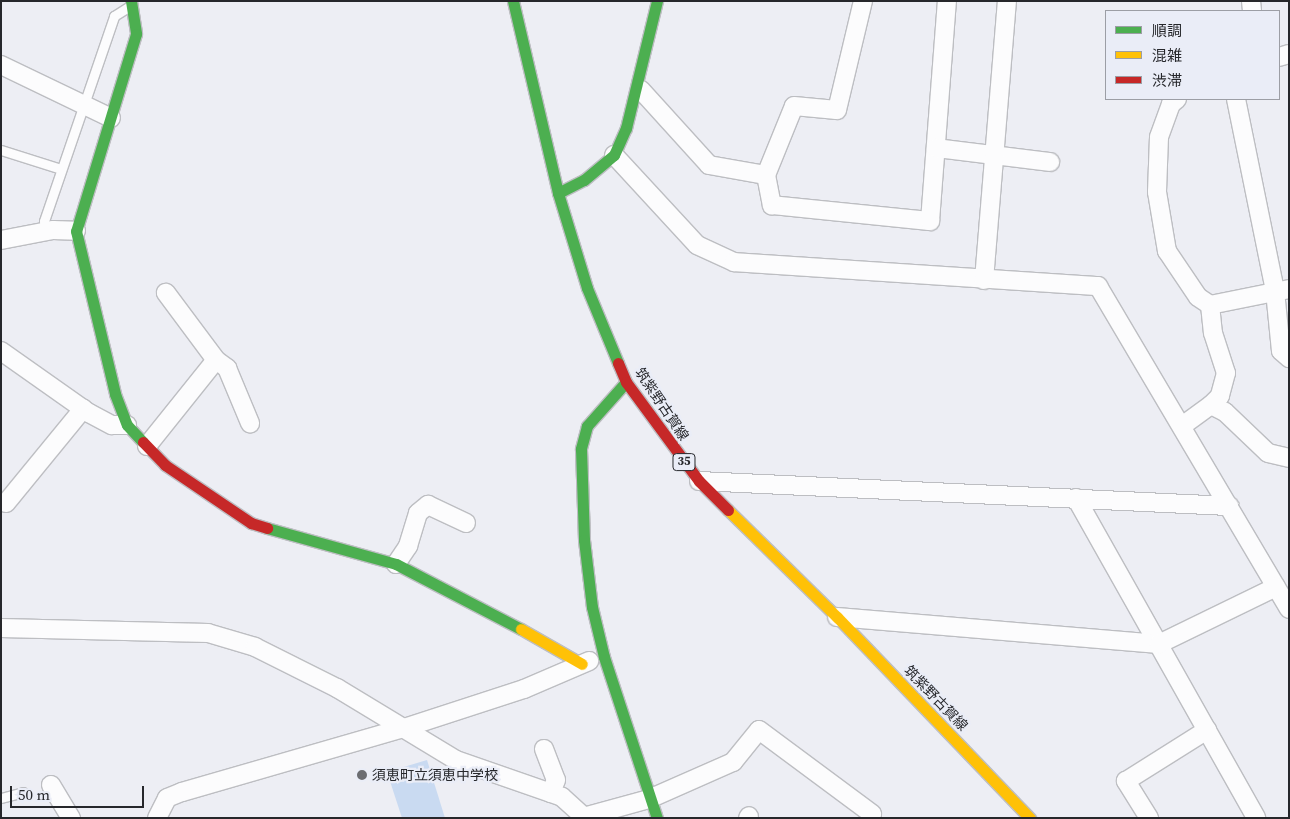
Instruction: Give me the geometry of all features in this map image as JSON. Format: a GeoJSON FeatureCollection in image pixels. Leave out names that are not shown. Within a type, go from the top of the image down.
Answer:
{"type":"FeatureCollection","features":[{"type":"Feature","properties":{"kind":"street","name":"筑紫野古賀線"},"geometry":{"type":"LineString","coordinates":[[513,1],[558,193],[587,288],[626,382],[699,481],[837,618],[1030,818]]}},
{"type":"Feature","properties":{"kind":"street"},"geometry":{"type":"LineString","coordinates":[[558,193],[584,180],[614,155],[626,128],[657,1]]}},
{"type":"Feature","properties":{"kind":"street"},"geometry":{"type":"LineString","coordinates":[[863,1],[837,110],[794,106],[766,175],[772,205],[930,221],[947,1]]}},
{"type":"Feature","properties":{"kind":"street"},"geometry":{"type":"LineString","coordinates":[[984,280],[1007,1]]}},
{"type":"Feature","properties":{"kind":"street"},"geometry":{"type":"LineString","coordinates":[[132,3],[136,34],[76,231],[115,394],[128,426],[165,465],[252,523],[396,564],[567,652],[582,664]]}},
{"type":"Feature","properties":{"kind":"street"},"geometry":{"type":"LineString","coordinates":[[1,65],[111,118]]}},
{"type":"Feature","properties":{"kind":"street"},"geometry":{"type":"LineString","coordinates":[[641,90],[709,165],[766,175]]}},
{"type":"Feature","properties":{"kind":"street"},"geometry":{"type":"LineString","coordinates":[[1177,100],[1171,104],[1159,137],[1157,192],[1167,251],[1198,297],[1210,305],[1282,290]]}},
{"type":"Feature","properties":{"kind":"street"},"geometry":{"type":"LineString","coordinates":[[1236,100],[1282,290],[1281,351],[1289,358]]}},
{"type":"Feature","properties":{"kind":"street"},"geometry":{"type":"LineString","coordinates":[[936,148],[1050,162]]}},
{"type":"Feature","properties":{"kind":"street"},"geometry":{"type":"LineString","coordinates":[[614,155],[697,245],[734,262],[984,280],[1098,286],[1289,609]]}},
{"type":"Feature","properties":{"kind":"street"},"geometry":{"type":"LineString","coordinates":[[1,240],[45,232],[76,231]]}},
{"type":"Feature","properties":{"kind":"street"},"geometry":{"type":"LineString","coordinates":[[166,293],[216,360],[226,368],[250,423]]}},
{"type":"Feature","properties":{"kind":"street"},"geometry":{"type":"LineString","coordinates":[[1182,426],[1220,396],[1226,373],[1213,333],[1210,305]]}},
{"type":"Feature","properties":{"kind":"street"},"geometry":{"type":"LineString","coordinates":[[1,351],[83,409],[112,425],[128,426]]}},
{"type":"Feature","properties":{"kind":"street"},"geometry":{"type":"LineString","coordinates":[[147,446],[216,360]]}},
{"type":"Feature","properties":{"kind":"street"},"geometry":{"type":"LineString","coordinates":[[626,382],[596,412],[588,426],[581,449],[584,540],[592,607],[604,657],[657,818]]}},
{"type":"Feature","properties":{"kind":"street"},"geometry":{"type":"LineString","coordinates":[[1211,405],[1226,412],[1268,453],[1289,458]]}},
{"type":"Feature","properties":{"kind":"street"},"geometry":{"type":"LineString","coordinates":[[6,502],[83,409]]}},
{"type":"Feature","properties":{"kind":"street"},"geometry":{"type":"LineString","coordinates":[[699,481],[1229,506]]}},
{"type":"Feature","properties":{"kind":"street"},"geometry":{"type":"LineString","coordinates":[[1076,498],[1256,818]]}},
{"type":"Feature","properties":{"kind":"street"},"geometry":{"type":"LineString","coordinates":[[396,564],[408,546],[418,513],[428,505],[466,523]]}},
{"type":"Feature","properties":{"kind":"street"},"geometry":{"type":"LineString","coordinates":[[837,618],[1158,644],[1276,587]]}},
{"type":"Feature","properties":{"kind":"street"},"geometry":{"type":"LineString","coordinates":[[1,628],[208,633],[281,659],[404,728],[456,760],[562,797],[580,816],[649,798],[733,762],[759,730],[872,814]]}},
{"type":"Feature","properties":{"kind":"street"},"geometry":{"type":"LineString","coordinates":[[157,818],[167,798],[182,792],[404,728],[524,689],[582,664],[604,657]]}},
{"type":"Feature","properties":{"kind":"street"},"geometry":{"type":"LineString","coordinates":[[1149,818],[1126,781],[1206,730]]}},
{"type":"Feature","properties":{"kind":"street"},"geometry":{"type":"LineString","coordinates":[[544,749],[556,780],[551,793]]}},
{"type":"Feature","properties":{"kind":"street"},"geometry":{"type":"LineString","coordinates":[[51,785],[71,818]]}},
{"type":"Feature","properties":{"kind":"lane"},"geometry":{"type":"LineString","coordinates":[[45,232],[44,220],[82,104],[114,16],[132,3]]}},
{"type":"Feature","properties":{"kind":"lane"},"geometry":{"type":"LineString","coordinates":[[1,150],[61,169]]}},
{"type":"Feature","properties":{"kind":"lane"},"geometry":{"type":"LineString","coordinates":[[1,798],[23,792]]}},
{"type":"Feature","properties":{"kind":"water"},"geometry":{"type":"Polygon","coordinates":[[[427,760],[445,818],[402,818],[387,772],[427,760]]]}},
{"type":"Feature","properties":{"kind":"traffic: fast"},"geometry":{"type":"LineString","coordinates":[[131,1],[136,34],[76,231],[115,394],[127,425],[143,442]]}},
{"type":"Feature","properties":{"kind":"traffic: fast"},"geometry":{"type":"LineString","coordinates":[[513,1],[558,193],[587,288],[618,363]]}},
{"type":"Feature","properties":{"kind":"traffic: fast"},"geometry":{"type":"LineString","coordinates":[[558,193],[584,180],[614,155],[626,128],[657,1]]}},
{"type":"Feature","properties":{"kind":"traffic: fast"},"geometry":{"type":"LineString","coordinates":[[626,382],[587,426],[581,449],[584,540],[592,607],[604,657],[657,818]]}},
{"type":"Feature","properties":{"kind":"traffic: fast"},"geometry":{"type":"LineString","coordinates":[[267,528],[396,564],[521,629]]}},
{"type":"Feature","properties":{"kind":"traffic: slow"},"geometry":{"type":"LineString","coordinates":[[728,510],[837,617],[1030,818]]}},
{"type":"Feature","properties":{"kind":"traffic: slow"},"geometry":{"type":"LineString","coordinates":[[521,629],[582,664]]}},
{"type":"Feature","properties":{"kind":"traffic: jam"},"geometry":{"type":"LineString","coordinates":[[618,363],[626,382],[699,481],[728,510]]}},
{"type":"Feature","properties":{"kind":"traffic: jam"},"geometry":{"type":"LineString","coordinates":[[143,442],[165,465],[251,523],[267,528]]}},
{"type":"Feature","properties":{"kind":"place","name":"須恵町立須恵中学校"},"geometry":{"type":"Point","coordinates":[362,775]}}]}
